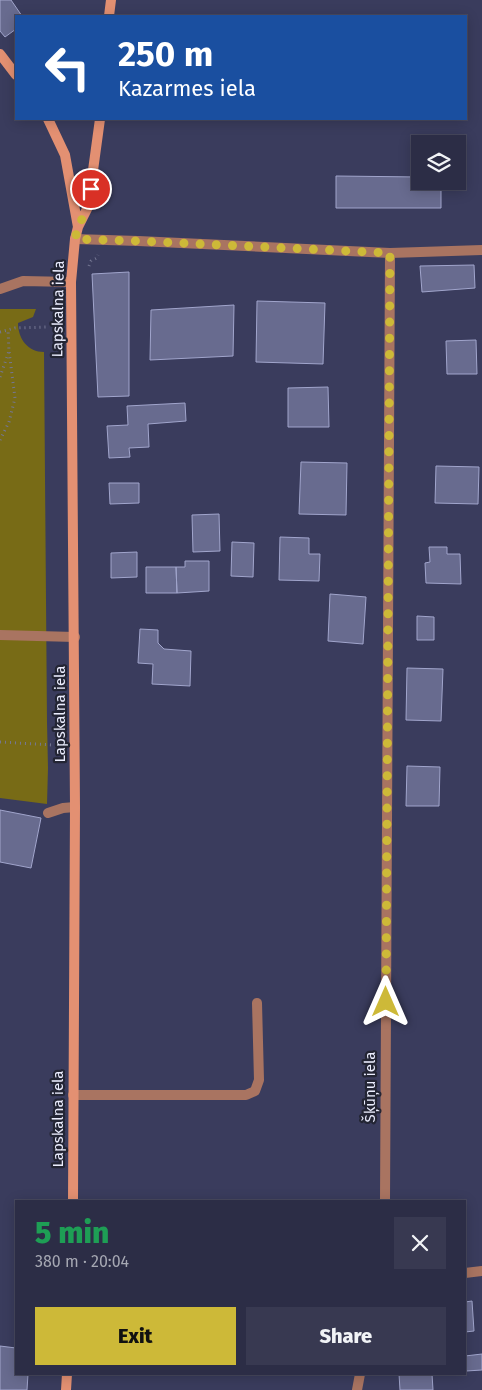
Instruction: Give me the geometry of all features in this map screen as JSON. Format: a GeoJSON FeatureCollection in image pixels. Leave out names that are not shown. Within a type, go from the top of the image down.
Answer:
{"type":"FeatureCollection","features":[{"type":"Feature","properties":{"kind":"main road"},"geometry":{"type":"LineString","coordinates":[[109,15],[111,0]]}},
{"type":"Feature","properties":{"kind":"main road"},"geometry":{"type":"LineString","coordinates":[[0,54],[15,74]]}},
{"type":"Feature","properties":{"kind":"main road","name":"Lapskalna iela"},"geometry":{"type":"LineString","coordinates":[[48,120],[65,154],[78,227]]}},
{"type":"Feature","properties":{"kind":"main road","name":"Lapskalna iela"},"geometry":{"type":"LineString","coordinates":[[73,1200],[75,637],[71,282],[75,239],[78,227],[88,207],[100,120]]}},
{"type":"Feature","properties":{"kind":"main road"},"geometry":{"type":"LineString","coordinates":[[66,1390],[67,1375]]}},
{"type":"Feature","properties":{"kind":"street"},"geometry":{"type":"LineString","coordinates":[[75,239],[390,253],[482,250]]}},
{"type":"Feature","properties":{"kind":"street","name":"Šķūņu iela"},"geometry":{"type":"LineString","coordinates":[[384,1200],[390,253]]}},
{"type":"Feature","properties":{"kind":"street"},"geometry":{"type":"LineString","coordinates":[[0,289],[23,282],[71,282]]}},
{"type":"Feature","properties":{"kind":"street"},"geometry":{"type":"LineString","coordinates":[[0,635],[75,637]]}},
{"type":"Feature","properties":{"kind":"street"},"geometry":{"type":"LineString","coordinates":[[48,813],[63,808],[75,807]]}},
{"type":"Feature","properties":{"kind":"street"},"geometry":{"type":"LineString","coordinates":[[73,1095],[246,1095],[255,1091],[259,1080],[257,1003]]}},
{"type":"Feature","properties":{"kind":"street"},"geometry":{"type":"LineString","coordinates":[[466,1273],[482,1271]]}},
{"type":"Feature","properties":{"kind":"street"},"geometry":{"type":"LineString","coordinates":[[357,1390],[360,1375]]}},
{"type":"Feature","properties":{"kind":"path"},"geometry":{"type":"LineString","coordinates":[[87,272],[91,261],[97,258]]}},
{"type":"Feature","properties":{"kind":"path"},"geometry":{"type":"LineString","coordinates":[[0,332],[15,328],[48,327]]}},
{"type":"Feature","properties":{"kind":"path"},"geometry":{"type":"LineString","coordinates":[[0,440],[9,422],[16,398],[8,330]]}},
{"type":"Feature","properties":{"kind":"path"},"geometry":{"type":"LineString","coordinates":[[0,377],[9,351]]}},
{"type":"Feature","properties":{"kind":"path"},"geometry":{"type":"LineString","coordinates":[[0,742],[53,745]]}},
{"type":"Feature","properties":{"kind":"shaded area"},"geometry":{"type":"Polygon","coordinates":[[[0,309],[36,309],[33,317],[18,323],[18,329],[25,344],[33,350],[44,352],[47,804],[0,798],[0,309]]]}},
{"type":"Feature","properties":{"kind":"building"},"geometry":{"type":"Polygon","coordinates":[[[0,0],[11,0],[21,15],[15,15],[15,30],[5,37],[0,31],[0,0]]]}},
{"type":"Feature","properties":{"kind":"building"},"geometry":{"type":"Polygon","coordinates":[[[336,176],[411,177],[411,190],[441,190],[441,208],[336,208],[336,176]]]}},
{"type":"Feature","properties":{"kind":"building"},"geometry":{"type":"Polygon","coordinates":[[[474,265],[475,288],[422,292],[420,266],[474,265]]]}},
{"type":"Feature","properties":{"kind":"building"},"geometry":{"type":"Polygon","coordinates":[[[129,272],[129,396],[98,397],[92,274],[129,272]]]}},
{"type":"Feature","properties":{"kind":"building"},"geometry":{"type":"Polygon","coordinates":[[[257,301],[325,303],[323,364],[256,362],[257,301]]]}},
{"type":"Feature","properties":{"kind":"building"},"geometry":{"type":"Polygon","coordinates":[[[234,305],[233,356],[150,360],[151,310],[234,305]]]}},
{"type":"Feature","properties":{"kind":"building"},"geometry":{"type":"Polygon","coordinates":[[[476,340],[477,374],[447,374],[446,341],[476,340]]]}},
{"type":"Feature","properties":{"kind":"building"},"geometry":{"type":"Polygon","coordinates":[[[328,387],[329,427],[288,427],[288,388],[328,387]]]}},
{"type":"Feature","properties":{"kind":"building"},"geometry":{"type":"Polygon","coordinates":[[[185,403],[186,421],[148,424],[149,447],[129,448],[130,457],[109,458],[107,426],[128,425],[127,406],[185,403]]]}},
{"type":"Feature","properties":{"kind":"building"},"geometry":{"type":"Polygon","coordinates":[[[301,462],[347,463],[346,515],[299,514],[301,462]]]}},
{"type":"Feature","properties":{"kind":"building"},"geometry":{"type":"Polygon","coordinates":[[[436,466],[479,467],[478,504],[435,503],[436,466]]]}},
{"type":"Feature","properties":{"kind":"building"},"geometry":{"type":"Polygon","coordinates":[[[109,483],[139,483],[139,503],[110,504],[109,483]]]}},
{"type":"Feature","properties":{"kind":"building"},"geometry":{"type":"Polygon","coordinates":[[[219,514],[220,551],[193,552],[192,515],[219,514]]]}},
{"type":"Feature","properties":{"kind":"building"},"geometry":{"type":"Polygon","coordinates":[[[280,537],[309,538],[309,554],[320,554],[319,581],[279,580],[280,537]]]}},
{"type":"Feature","properties":{"kind":"building"},"geometry":{"type":"Polygon","coordinates":[[[232,542],[254,543],[253,577],[231,576],[232,542]]]}},
{"type":"Feature","properties":{"kind":"building"},"geometry":{"type":"Polygon","coordinates":[[[429,547],[447,547],[447,554],[460,554],[461,584],[426,583],[425,563],[430,562],[429,547]]]}},
{"type":"Feature","properties":{"kind":"building"},"geometry":{"type":"Polygon","coordinates":[[[137,552],[137,577],[111,578],[111,553],[137,552]]]}},
{"type":"Feature","properties":{"kind":"building"},"geometry":{"type":"Polygon","coordinates":[[[185,561],[209,561],[209,591],[177,593],[176,567],[185,567],[185,561]]]}},
{"type":"Feature","properties":{"kind":"building"},"geometry":{"type":"Polygon","coordinates":[[[146,567],[176,567],[177,593],[146,593],[146,567]]]}},
{"type":"Feature","properties":{"kind":"building"},"geometry":{"type":"Polygon","coordinates":[[[330,594],[366,597],[363,644],[328,641],[330,594]]]}},
{"type":"Feature","properties":{"kind":"building"},"geometry":{"type":"Polygon","coordinates":[[[417,616],[434,617],[434,640],[417,640],[417,616]]]}},
{"type":"Feature","properties":{"kind":"building"},"geometry":{"type":"Polygon","coordinates":[[[140,629],[158,630],[158,643],[164,649],[191,651],[190,686],[152,684],[153,664],[138,663],[140,629]]]}},
{"type":"Feature","properties":{"kind":"building"},"geometry":{"type":"Polygon","coordinates":[[[407,668],[443,669],[441,721],[406,720],[407,668]]]}},
{"type":"Feature","properties":{"kind":"building"},"geometry":{"type":"Polygon","coordinates":[[[407,766],[440,767],[439,806],[406,806],[407,766]]]}},
{"type":"Feature","properties":{"kind":"building"},"geometry":{"type":"Polygon","coordinates":[[[0,810],[41,818],[31,868],[0,862],[0,810]]]}},
{"type":"Feature","properties":{"kind":"building"},"geometry":{"type":"Polygon","coordinates":[[[472,1301],[474,1331],[466,1332],[466,1302],[472,1301]]]}},
{"type":"Feature","properties":{"kind":"building"},"geometry":{"type":"Polygon","coordinates":[[[0,1346],[15,1348],[15,1375],[28,1375],[27,1390],[0,1390],[0,1346]]]}},
{"type":"Feature","properties":{"kind":"building"},"geometry":{"type":"Polygon","coordinates":[[[482,1354],[482,1370],[466,1371],[466,1356],[482,1354]]]}},
{"type":"Feature","properties":{"kind":"building"},"geometry":{"type":"Polygon","coordinates":[[[399,1375],[432,1375],[433,1390],[400,1390],[399,1375]]]}},
{"type":"Feature","properties":{"kind":"route"},"geometry":{"type":"LineString","coordinates":[[91,189],[88,207],[78,227],[75,239],[390,253],[386,1002]]}}]}
